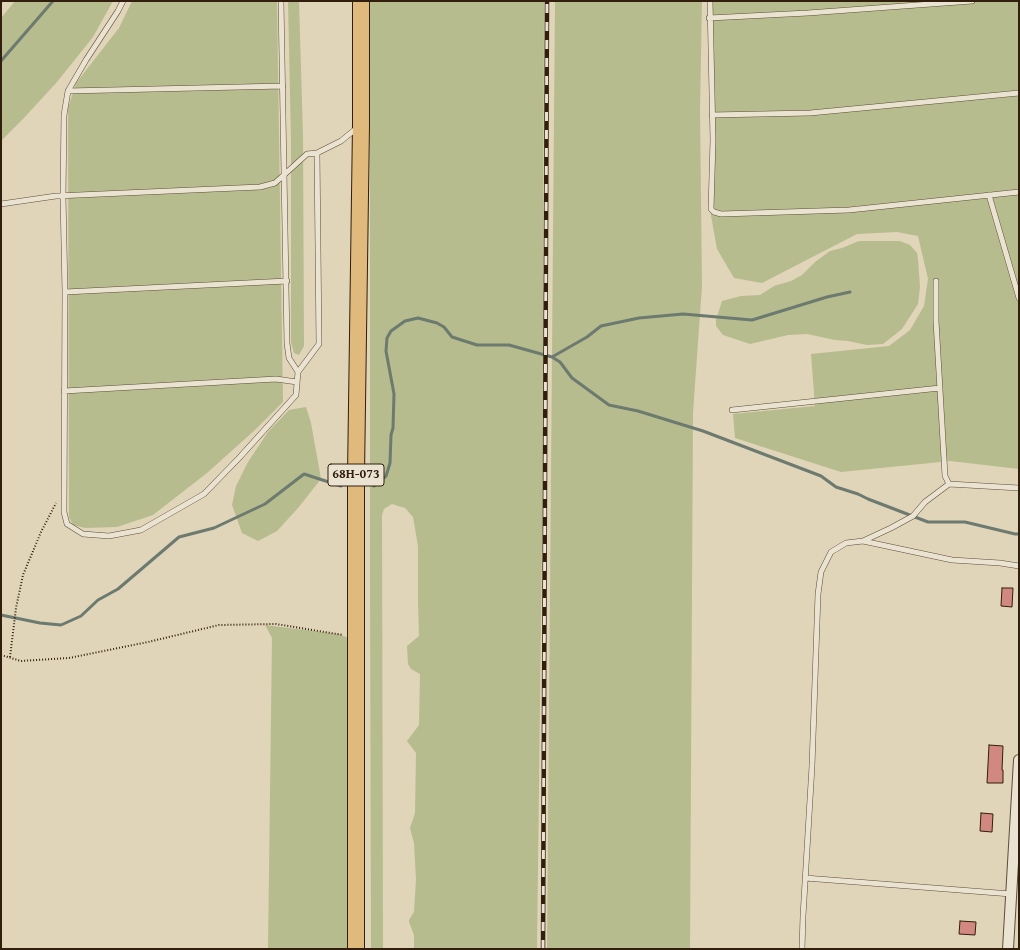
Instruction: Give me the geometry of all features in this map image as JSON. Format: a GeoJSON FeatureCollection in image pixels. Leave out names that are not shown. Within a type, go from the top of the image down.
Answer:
{"type":"FeatureCollection","features":[{"type":"Feature","properties":{"kind":"main road","name":"68Н-073"},"geometry":{"type":"LineString","coordinates":[[356,949],[356,475],[362,1]]}},
{"type":"Feature","properties":{"kind":"street"},"geometry":{"type":"LineString","coordinates":[[1008,949],[1019,760]]}},
{"type":"Feature","properties":{"kind":"lane"},"geometry":{"type":"LineString","coordinates":[[123,1],[68,91],[64,115],[64,512],[67,524],[83,534],[109,536],[141,530],[204,494],[296,395],[298,372],[319,344],[317,153]]}},
{"type":"Feature","properties":{"kind":"lane"},"geometry":{"type":"LineString","coordinates":[[281,1],[287,343],[289,358],[298,372]]}},
{"type":"Feature","properties":{"kind":"lane"},"geometry":{"type":"LineString","coordinates":[[710,1],[709,18],[713,140],[711,209],[717,214],[849,210],[1019,192]]}},
{"type":"Feature","properties":{"kind":"lane"},"geometry":{"type":"LineString","coordinates":[[709,18],[808,13],[972,1]]}},
{"type":"Feature","properties":{"kind":"lane"},"geometry":{"type":"LineString","coordinates":[[68,91],[283,86]]}},
{"type":"Feature","properties":{"kind":"lane"},"geometry":{"type":"LineString","coordinates":[[712,115],[810,113],[1019,93]]}},
{"type":"Feature","properties":{"kind":"lane"},"geometry":{"type":"LineString","coordinates":[[1,204],[63,196],[260,188],[275,183],[307,154],[317,153],[341,141],[361,125]]}},
{"type":"Feature","properties":{"kind":"lane"},"geometry":{"type":"LineString","coordinates":[[989,195],[1019,298]]}},
{"type":"Feature","properties":{"kind":"lane"},"geometry":{"type":"LineString","coordinates":[[65,292],[287,281]]}},
{"type":"Feature","properties":{"kind":"lane"},"geometry":{"type":"LineString","coordinates":[[936,281],[944,476],[949,484]]}},
{"type":"Feature","properties":{"kind":"lane"},"geometry":{"type":"LineString","coordinates":[[64,391],[276,379],[297,382]]}},
{"type":"Feature","properties":{"kind":"lane"},"geometry":{"type":"LineString","coordinates":[[732,410],[940,388]]}},
{"type":"Feature","properties":{"kind":"lane"},"geometry":{"type":"LineString","coordinates":[[802,949],[812,766],[818,594],[821,572],[831,552],[846,543],[863,541],[913,516],[925,502],[949,484],[1019,488]]}},
{"type":"Feature","properties":{"kind":"lane"},"geometry":{"type":"LineString","coordinates":[[863,541],[952,560],[1000,563],[1019,566]]}},
{"type":"Feature","properties":{"kind":"lane"},"geometry":{"type":"LineString","coordinates":[[805,878],[1011,894]]}},
{"type":"Feature","properties":{"kind":"path"},"geometry":{"type":"LineString","coordinates":[[10,657],[16,608],[23,575],[41,532],[64,488]]}},
{"type":"Feature","properties":{"kind":"path"},"geometry":{"type":"LineString","coordinates":[[1,654],[21,661],[70,658],[148,642],[219,625],[276,624],[356,637]]}},
{"type":"Feature","properties":{"kind":"green space"},"geometry":{"type":"Polygon","coordinates":[[[15,1],[113,1],[93,37],[57,82],[1,141],[1,18],[15,1]]]}},
{"type":"Feature","properties":{"kind":"green space"},"geometry":{"type":"Polygon","coordinates":[[[132,1],[277,1],[283,402],[256,429],[207,473],[153,515],[117,527],[85,528],[73,525],[69,517],[68,108],[76,83],[119,28],[132,1]]]}},
{"type":"Feature","properties":{"kind":"green space"},"geometry":{"type":"Polygon","coordinates":[[[288,1],[299,1],[303,137],[304,346],[299,355],[294,353],[291,342],[291,141],[288,1]]]}},
{"type":"Feature","properties":{"kind":"green space"},"geometry":{"type":"Polygon","coordinates":[[[370,1],[544,1],[544,376],[537,949],[414,949],[414,935],[409,920],[414,912],[416,879],[414,843],[410,828],[415,813],[416,753],[407,741],[419,725],[420,674],[411,669],[408,664],[407,646],[419,636],[418,546],[413,517],[405,508],[392,504],[384,509],[382,515],[383,949],[371,949],[370,1]]]}},
{"type":"Feature","properties":{"kind":"green space"},"geometry":{"type":"Polygon","coordinates":[[[555,1],[702,1],[700,110],[702,286],[693,413],[690,949],[547,949],[555,1]]]}},
{"type":"Feature","properties":{"kind":"green space"},"geometry":{"type":"Polygon","coordinates":[[[713,1],[1019,1],[1019,469],[950,461],[841,472],[735,438],[733,414],[815,406],[811,354],[889,346],[910,330],[924,306],[928,279],[918,236],[897,232],[857,234],[762,283],[734,278],[717,249],[710,210],[713,1]]]}},
{"type":"Feature","properties":{"kind":"green space"},"geometry":{"type":"Polygon","coordinates":[[[859,241],[900,241],[910,245],[917,253],[920,287],[918,304],[902,329],[883,344],[867,345],[807,334],[788,335],[750,344],[723,335],[716,326],[716,320],[722,301],[741,296],[760,295],[774,286],[791,281],[802,275],[815,262],[830,251],[859,241]]]}},
{"type":"Feature","properties":{"kind":"green space"},"geometry":{"type":"Polygon","coordinates":[[[306,407],[311,423],[321,479],[277,531],[258,541],[242,533],[232,505],[236,486],[248,462],[268,432],[289,410],[306,407]]]}},
{"type":"Feature","properties":{"kind":"green space"},"geometry":{"type":"Polygon","coordinates":[[[265,625],[338,634],[349,638],[350,949],[268,949],[272,638],[265,625]]]}},
{"type":"Feature","properties":{"kind":"building"},"geometry":{"type":"Polygon","coordinates":[[[1002,588],[1013,588],[1012,607],[1001,606],[1002,588]]]}},
{"type":"Feature","properties":{"kind":"building"},"geometry":{"type":"Polygon","coordinates":[[[989,745],[1003,746],[1003,783],[987,783],[989,745]]]}},
{"type":"Feature","properties":{"kind":"building"},"geometry":{"type":"Polygon","coordinates":[[[981,813],[993,814],[992,832],[980,831],[981,813]]]}},
{"type":"Feature","properties":{"kind":"building"},"geometry":{"type":"Polygon","coordinates":[[[960,921],[976,922],[975,935],[959,934],[960,921]]]}},
{"type":"Feature","properties":{"kind":"waterway"},"geometry":{"type":"LineString","coordinates":[[1,61],[53,1]]}},
{"type":"Feature","properties":{"kind":"waterway"},"geometry":{"type":"LineString","coordinates":[[552,357],[587,337],[601,326],[639,318],[683,314],[752,320],[827,297],[850,292]]}},
{"type":"Feature","properties":{"kind":"waterway"},"geometry":{"type":"LineString","coordinates":[[374,486],[386,476],[390,463],[394,394],[386,351],[387,338],[391,331],[405,321],[418,318],[437,323],[444,327],[452,337],[477,345],[509,345],[552,357],[560,362],[572,378],[609,405],[638,411],[703,431],[821,476],[836,487],[858,494],[928,522],[965,522],[1019,534]]}},
{"type":"Feature","properties":{"kind":"waterway"},"geometry":{"type":"LineString","coordinates":[[1,615],[40,623],[61,625],[81,616],[98,600],[118,589],[179,537],[214,528],[265,504],[304,474],[341,486]]}},
{"type":"Feature","properties":{"kind":"railway"},"geometry":{"type":"LineString","coordinates":[[543,949],[547,1]]}}]}
